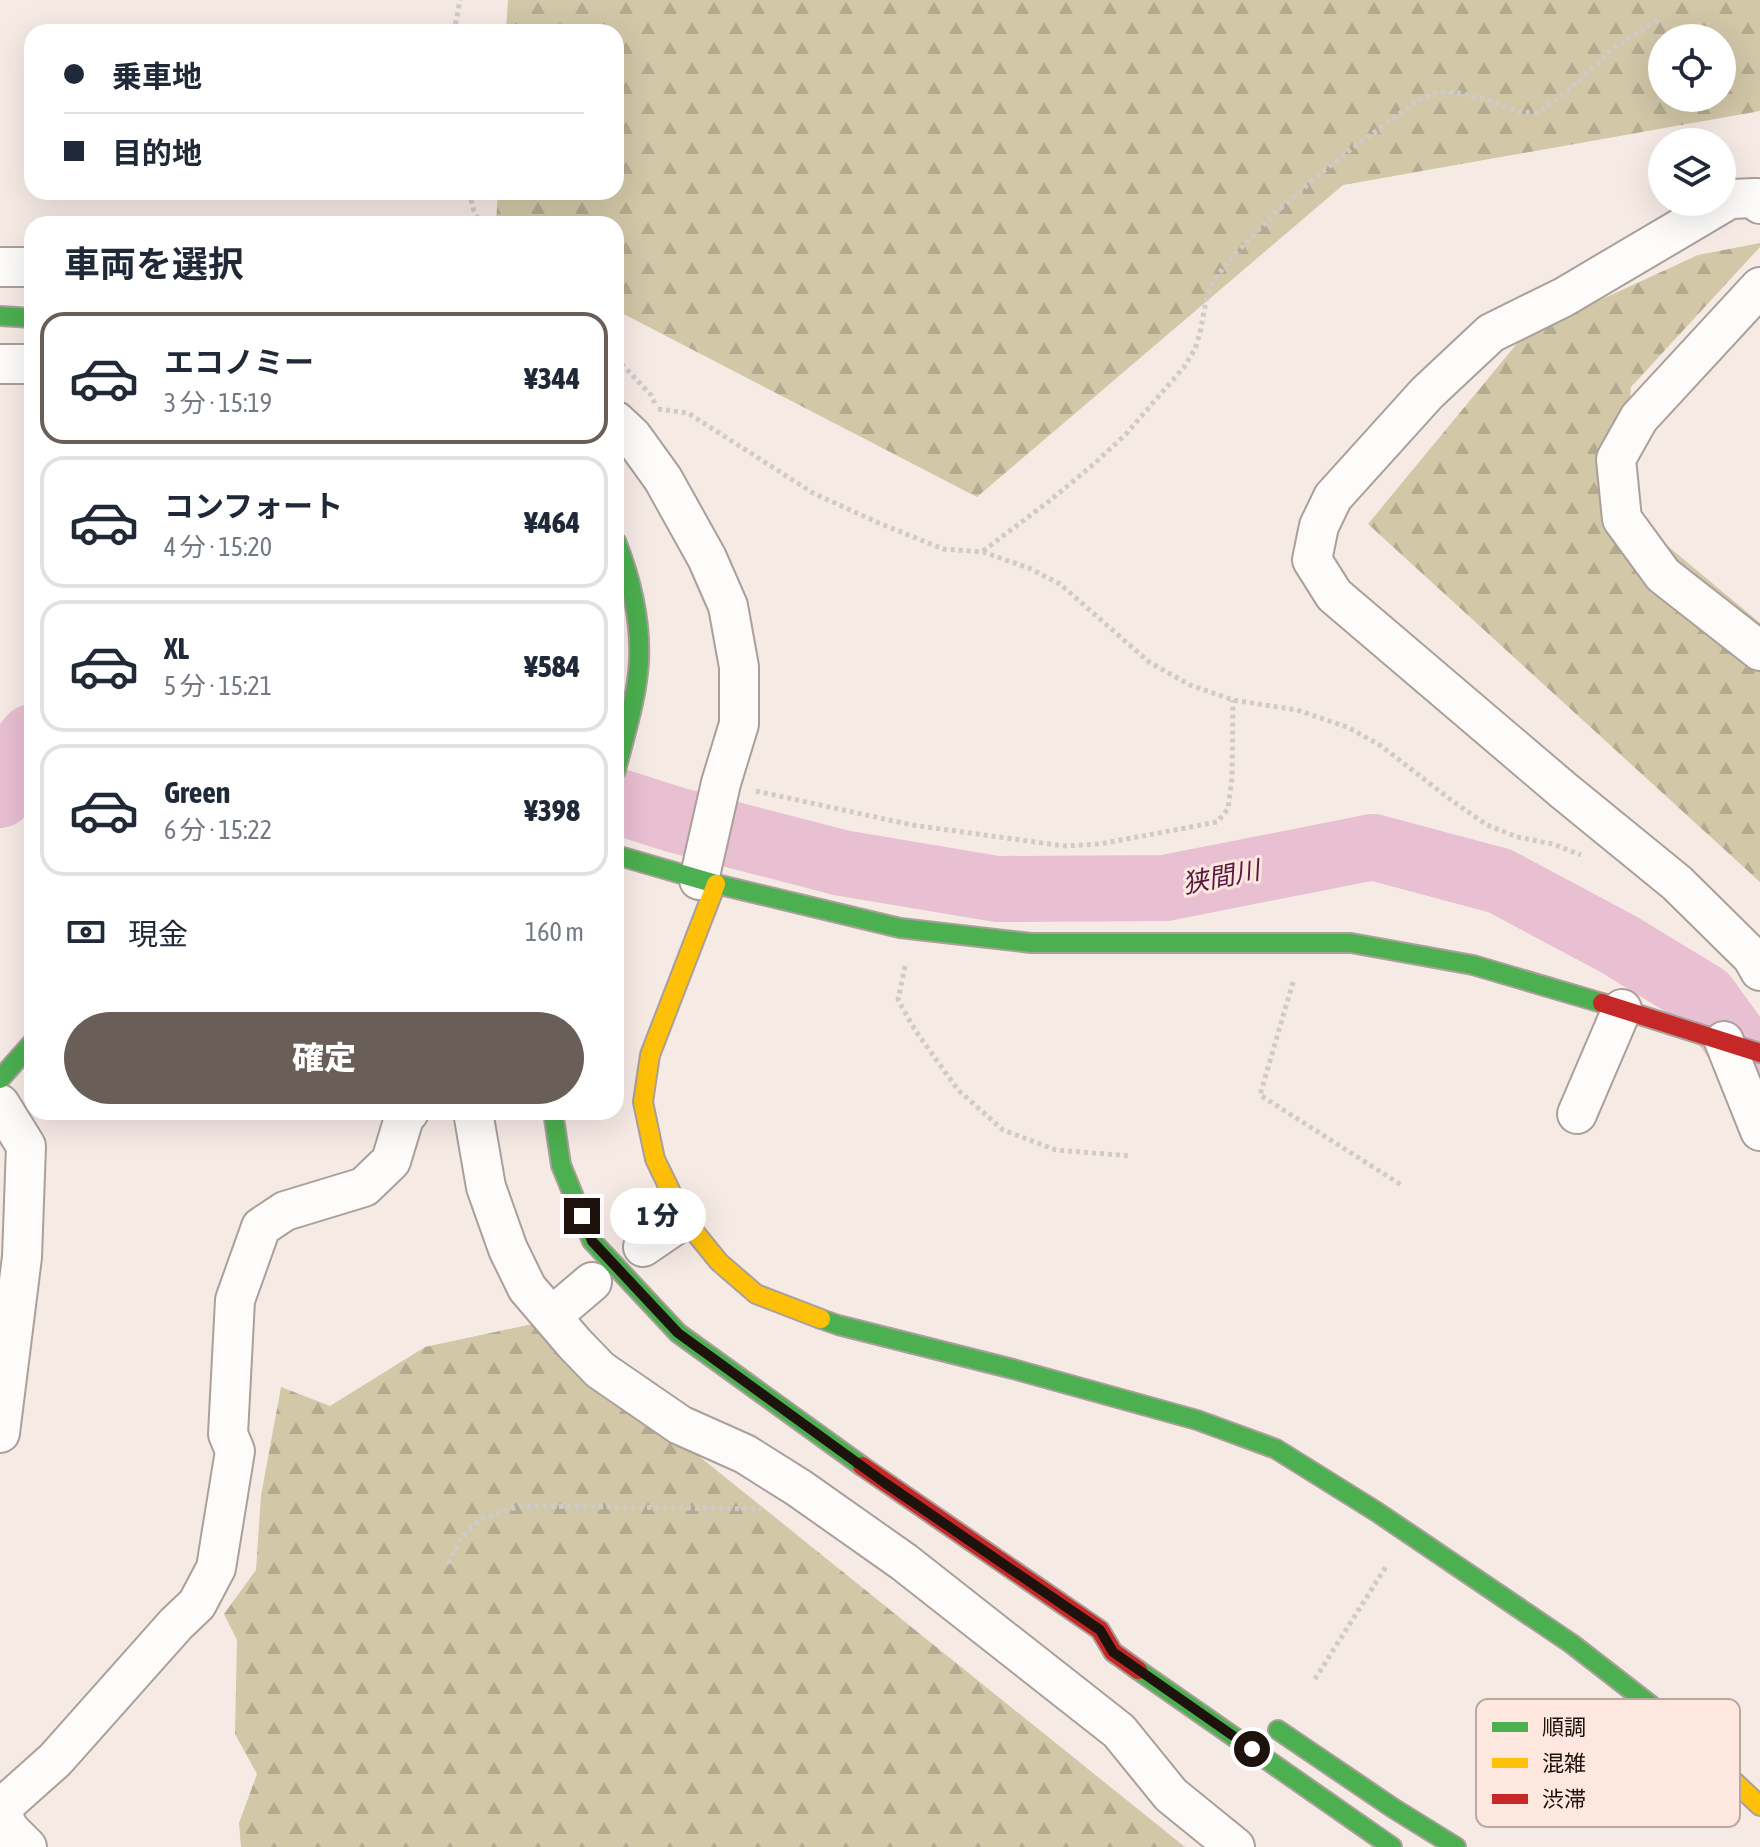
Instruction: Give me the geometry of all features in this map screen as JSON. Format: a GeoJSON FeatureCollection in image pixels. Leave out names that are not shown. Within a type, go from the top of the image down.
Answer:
{"type":"FeatureCollection","features":[{"type":"Feature","properties":{"kind":"main road"},"geometry":{"type":"LineString","coordinates":[[0,316],[24,318]]}},
{"type":"Feature","properties":{"kind":"main road"},"geometry":{"type":"LineString","coordinates":[[624,561],[636,613],[639,662],[624,737]]}},
{"type":"Feature","properties":{"kind":"main road"},"geometry":{"type":"LineString","coordinates":[[624,857],[707,882],[914,930],[1031,943],[1351,943],[1473,965],[1635,1012],[1760,1053]]}},
{"type":"Feature","properties":{"kind":"main road"},"geometry":{"type":"LineString","coordinates":[[707,882],[650,1055],[643,1102],[655,1159],[684,1219],[719,1262],[756,1294],[838,1325],[1044,1377],[1197,1420],[1276,1449],[1408,1533],[1572,1644],[1642,1699]]}},
{"type":"Feature","properties":{"kind":"main road"},"geometry":{"type":"LineString","coordinates":[[0,1079],[24,1052]]}},
{"type":"Feature","properties":{"kind":"main road"},"geometry":{"type":"LineString","coordinates":[[554,1120],[561,1165],[592,1241],[678,1333],[885,1483],[1100,1630],[1113,1652],[1392,1847]]}},
{"type":"Feature","properties":{"kind":"main road"},"geometry":{"type":"LineString","coordinates":[[1100,1630],[1125,1632]]}},
{"type":"Feature","properties":{"kind":"main road"},"geometry":{"type":"LineString","coordinates":[[1259,1718],[1456,1847]]}},
{"type":"Feature","properties":{"kind":"main road"},"geometry":{"type":"LineString","coordinates":[[1740,1787],[1760,1806]]}},
{"type":"Feature","properties":{"kind":"street"},"geometry":{"type":"LineString","coordinates":[[1760,204],[1756,198],[1730,199],[1564,297],[1491,333],[1427,393],[1333,497],[1319,526],[1312,560],[1334,595],[1677,883],[1752,957],[1760,971]]}},
{"type":"Feature","properties":{"kind":"street"},"geometry":{"type":"LineString","coordinates":[[0,267],[24,267]]}},
{"type":"Feature","properties":{"kind":"street"},"geometry":{"type":"LineString","coordinates":[[1760,287],[1639,418],[1616,459],[1622,519],[1663,575],[1760,651]]}},
{"type":"Feature","properties":{"kind":"street"},"geometry":{"type":"LineString","coordinates":[[0,364],[24,364]]}},
{"type":"Feature","properties":{"kind":"street"},"geometry":{"type":"LineString","coordinates":[[624,428],[663,479],[707,558],[728,606],[739,667],[739,724],[721,783],[707,882]]}},
{"type":"Feature","properties":{"kind":"street"},"geometry":{"type":"LineString","coordinates":[[1577,1114],[1635,1012]]}},
{"type":"Feature","properties":{"kind":"street"},"geometry":{"type":"LineString","coordinates":[[1724,1041],[1760,1131]]}},
{"type":"Feature","properties":{"kind":"street"},"geometry":{"type":"LineString","coordinates":[[0,1104],[26,1146],[22,1257],[0,1433]]}},
{"type":"Feature","properties":{"kind":"street"},"geometry":{"type":"LineString","coordinates":[[27,1847],[9,1829],[0,1809],[55,1760],[197,1604],[216,1568],[235,1451],[228,1434],[235,1300],[261,1227],[285,1211],[364,1187],[391,1161],[403,1120]]}},
{"type":"Feature","properties":{"kind":"street"},"geometry":{"type":"LineString","coordinates":[[474,1120],[486,1187],[508,1249],[527,1288],[600,1370],[680,1425],[745,1454],[799,1488],[904,1562],[1119,1731],[1171,1795],[1235,1847]]}},
{"type":"Feature","properties":{"kind":"street"},"geometry":{"type":"LineString","coordinates":[[643,1247],[684,1219]]}},
{"type":"Feature","properties":{"kind":"street"},"geometry":{"type":"LineString","coordinates":[[552,1316],[592,1282]]}},
{"type":"Feature","properties":{"kind":"path"},"geometry":{"type":"LineString","coordinates":[[456,24],[460,0]]}},
{"type":"Feature","properties":{"kind":"path"},"geometry":{"type":"LineString","coordinates":[[983,552],[1048,502],[1126,434],[1184,367],[1195,349],[1207,296],[1228,261],[1276,212],[1338,159],[1418,100],[1437,92],[1459,93],[1520,112],[1537,113],[1567,92],[1614,48],[1661,18]]}},
{"type":"Feature","properties":{"kind":"path"},"geometry":{"type":"LineString","coordinates":[[658,408],[688,413],[813,493],[879,523],[943,549],[983,552],[1029,568],[1060,584],[1149,662],[1190,685],[1233,700],[1297,710],[1347,727],[1380,745],[1487,825],[1593,859]]}},
{"type":"Feature","properties":{"kind":"path"},"geometry":{"type":"LineString","coordinates":[[721,783],[912,825],[1064,846],[1100,844],[1217,822],[1228,809],[1232,778],[1233,700]]}},
{"type":"Feature","properties":{"kind":"path"},"geometry":{"type":"LineString","coordinates":[[914,930],[898,1000],[915,1030],[958,1090],[1003,1130],[1056,1150],[1131,1156]]}},
{"type":"Feature","properties":{"kind":"path"},"geometry":{"type":"LineString","coordinates":[[1304,943],[1260,1095],[1403,1186]]}},
{"type":"Feature","properties":{"kind":"path"},"geometry":{"type":"LineString","coordinates":[[448,1563],[461,1538],[482,1518],[520,1506],[767,1509]]}},
{"type":"Feature","properties":{"kind":"path"},"geometry":{"type":"LineString","coordinates":[[1315,1679],[1408,1533]]}},
{"type":"Feature","properties":{"kind":"green space"},"geometry":{"type":"Polygon","coordinates":[[[508,0],[1760,0],[1760,111],[1664,128],[1648,128],[1648,131],[1343,185],[977,497],[624,314],[624,216],[496,216],[498,200],[624,200],[624,24],[506,24],[508,0]]]}},
{"type":"Feature","properties":{"kind":"green space"},"geometry":{"type":"Polygon","coordinates":[[[1760,243],[1760,247],[1631,387],[1622,508],[1760,623],[1760,882],[1368,524],[1524,335],[1698,255],[1760,243]]]}},
{"type":"Feature","properties":{"kind":"green space"},"geometry":{"type":"Polygon","coordinates":[[[537,1323],[1185,1847],[241,1847],[239,1823],[257,1774],[235,1734],[237,1640],[224,1614],[256,1570],[261,1496],[281,1387],[330,1406],[425,1347],[537,1323]]]}},
{"type":"Feature","properties":{"kind":"waterway","name":"狭間川"},"geometry":{"type":"LineString","coordinates":[[0,795],[9,765],[24,747]]}},
{"type":"Feature","properties":{"kind":"waterway","name":"狭間川"},"geometry":{"type":"LineString","coordinates":[[624,804],[842,863],[997,889],[1165,888],[1373,847],[1500,881],[1618,944],[1705,997],[1760,1073]]}},
{"type":"Feature","properties":{"kind":"traffic: fast"},"geometry":{"type":"LineString","coordinates":[[0,316],[24,318]]}},
{"type":"Feature","properties":{"kind":"traffic: fast"},"geometry":{"type":"LineString","coordinates":[[624,564],[634,600],[639,646],[636,689],[624,739]]}},
{"type":"Feature","properties":{"kind":"traffic: fast"},"geometry":{"type":"LineString","coordinates":[[624,857],[716,884],[900,928],[1031,943],[1351,943],[1473,965],[1602,1003]]}},
{"type":"Feature","properties":{"kind":"traffic: fast"},"geometry":{"type":"LineString","coordinates":[[0,1079],[24,1052]]}},
{"type":"Feature","properties":{"kind":"traffic: fast"},"geometry":{"type":"LineString","coordinates":[[554,1120],[561,1165],[592,1241],[678,1333],[862,1466]]}},
{"type":"Feature","properties":{"kind":"traffic: fast"},"geometry":{"type":"LineString","coordinates":[[821,1319],[1197,1420],[1276,1449],[1377,1512],[1572,1644],[1643,1699]]}},
{"type":"Feature","properties":{"kind":"traffic: fast"},"geometry":{"type":"LineString","coordinates":[[1138,1670],[1392,1847]]}},
{"type":"Feature","properties":{"kind":"traffic: fast"},"geometry":{"type":"LineString","coordinates":[[1278,1730],[1456,1847]]}},
{"type":"Feature","properties":{"kind":"traffic: slow"},"geometry":{"type":"LineString","coordinates":[[716,884],[650,1055],[643,1102],[655,1159],[684,1219],[719,1262],[756,1294],[821,1319]]}},
{"type":"Feature","properties":{"kind":"traffic: slow"},"geometry":{"type":"LineString","coordinates":[[1740,1787],[1760,1806]]}},
{"type":"Feature","properties":{"kind":"traffic: jam"},"geometry":{"type":"LineString","coordinates":[[1602,1003],[1760,1053]]}},
{"type":"Feature","properties":{"kind":"traffic: jam"},"geometry":{"type":"LineString","coordinates":[[862,1466],[1100,1630],[1113,1652],[1138,1670]]}},
{"type":"Feature","properties":{"kind":"route"},"geometry":{"type":"LineString","coordinates":[[582,1216],[592,1241],[678,1333],[885,1483],[1100,1630],[1113,1652],[1252,1749]]}}]}
